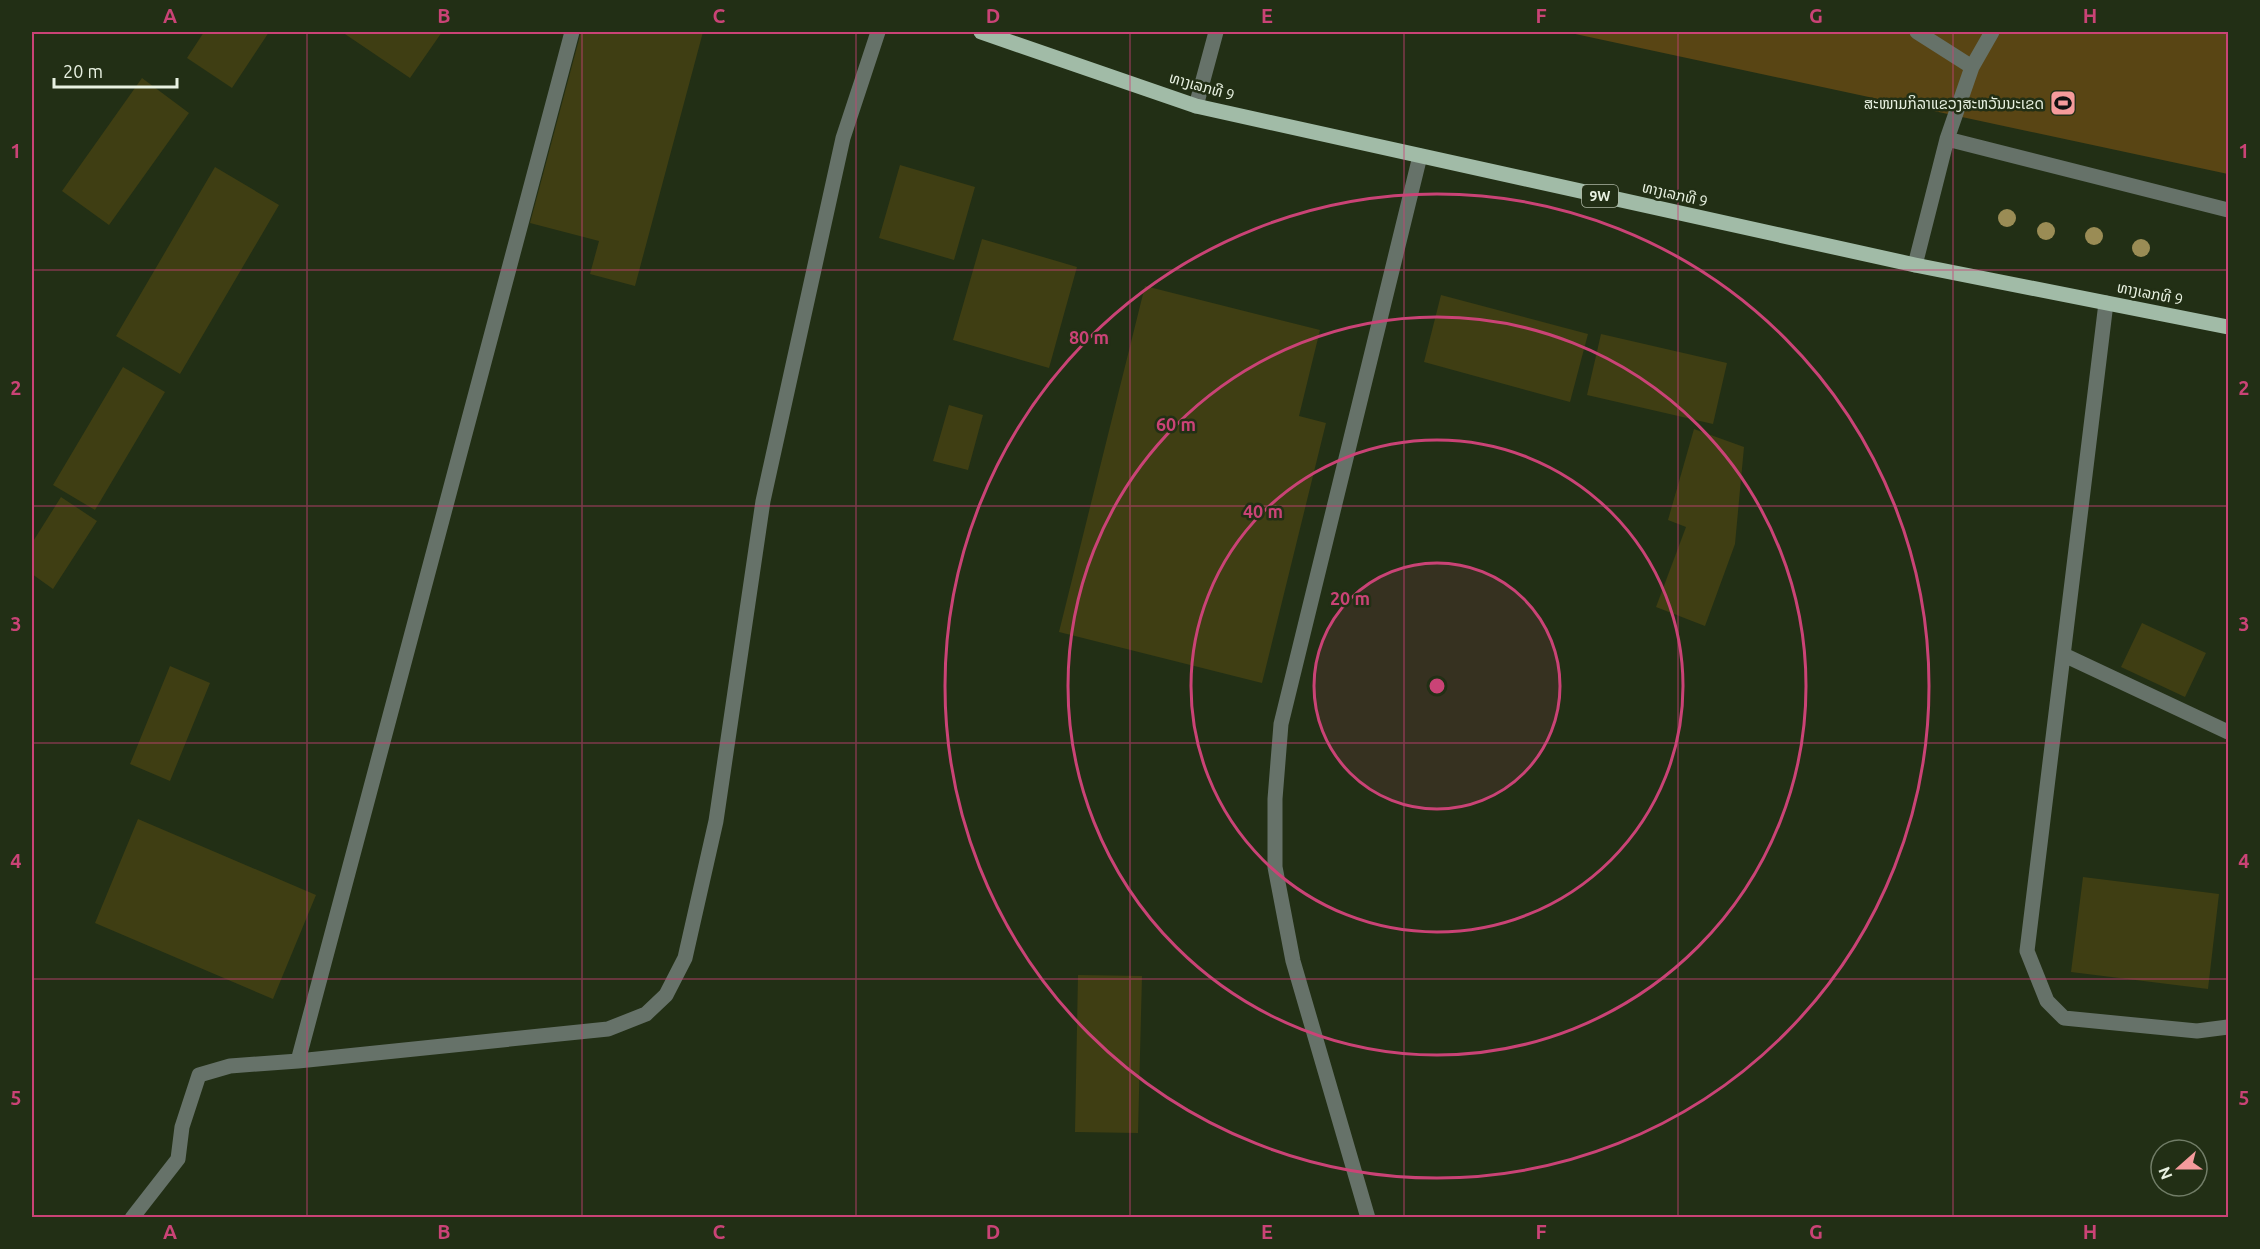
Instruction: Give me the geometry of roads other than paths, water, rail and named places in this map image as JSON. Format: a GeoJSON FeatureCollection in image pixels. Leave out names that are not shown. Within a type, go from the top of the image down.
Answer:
{"type":"FeatureCollection","features":[{"type":"Feature","properties":{"kind":"main road","name":"ທາງເລກທີ 9"},"geometry":{"type":"LineString","coordinates":[[981,32],[1196,106],[1914,265],[2229,327]]}},
{"type":"Feature","properties":{"kind":"street"},"geometry":{"type":"LineString","coordinates":[[298,1061],[572,32]]}},
{"type":"Feature","properties":{"kind":"street"},"geometry":{"type":"LineString","coordinates":[[132,1218],[178,1159],[182,1127],[199,1075],[230,1066],[608,1029],[646,1014],[666,995],[685,958],[716,821],[763,501],[843,138],[878,32]]}},
{"type":"Feature","properties":{"kind":"street"},"geometry":{"type":"LineString","coordinates":[[1196,106],[1216,32]]}},
{"type":"Feature","properties":{"kind":"street"},"geometry":{"type":"LineString","coordinates":[[1917,32],[1972,67]]}},
{"type":"Feature","properties":{"kind":"street"},"geometry":{"type":"LineString","coordinates":[[1914,265],[1947,139],[1972,67],[1992,32]]}},
{"type":"Feature","properties":{"kind":"street"},"geometry":{"type":"LineString","coordinates":[[1947,139],[2229,210]]}},
{"type":"Feature","properties":{"kind":"street"},"geometry":{"type":"LineString","coordinates":[[1368,1218],[1293,961],[1275,867],[1275,799],[1281,724],[1420,156]]}},
{"type":"Feature","properties":{"kind":"street"},"geometry":{"type":"LineString","coordinates":[[2106,303],[2027,951],[2047,1001],[2064,1018],[2197,1030],[2229,1027]]}},
{"type":"Feature","properties":{"kind":"street"},"geometry":{"type":"LineString","coordinates":[[2064,655],[2229,732]]}},
{"type":"Feature","properties":{"kind":"place","name":"ສະໜາມກິລາແຂວງສະຫວັນນະເຂດ"},"geometry":{"type":"Point","coordinates":[2063,103]}}]}
